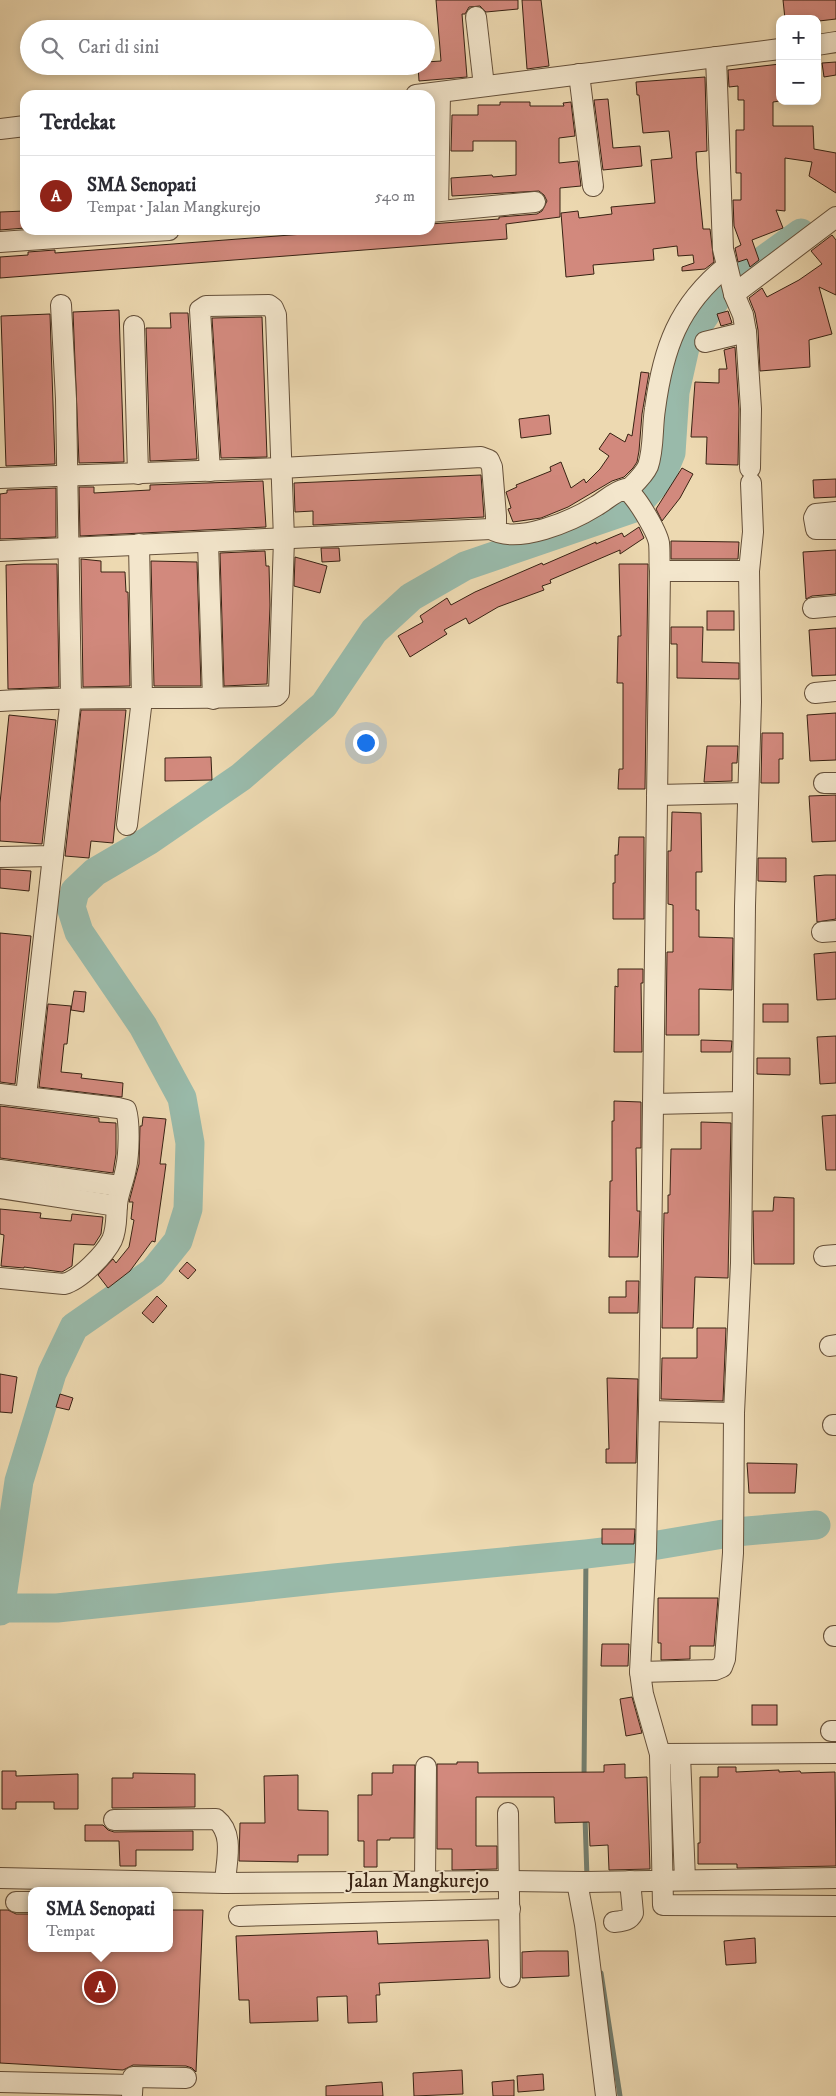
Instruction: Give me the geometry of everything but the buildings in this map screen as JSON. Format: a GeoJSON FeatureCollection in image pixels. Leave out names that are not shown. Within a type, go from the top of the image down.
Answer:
{"type":"FeatureCollection","features":[{"type":"Feature","properties":{"kind":"street"},"geometry":{"type":"LineString","coordinates":[[476,16],[484,86]]}},
{"type":"Feature","properties":{"kind":"street"},"geometry":{"type":"LineString","coordinates":[[821,44],[836,42]]}},
{"type":"Feature","properties":{"kind":"street"},"geometry":{"type":"LineString","coordinates":[[435,93],[776,50]]}},
{"type":"Feature","properties":{"kind":"street"},"geometry":{"type":"LineString","coordinates":[[640,1672],[715,1670],[722,1667],[725,1659],[732,1553],[734,1413],[742,1263],[742,1102],[751,702],[749,571],[753,532],[750,475],[752,409],[746,332],[730,280],[723,249],[716,58]]}},
{"type":"Feature","properties":{"kind":"street"},"geometry":{"type":"LineString","coordinates":[[580,74],[593,186]]}},
{"type":"Feature","properties":{"kind":"street"},"geometry":{"type":"LineString","coordinates":[[435,191],[440,93]]}},
{"type":"Feature","properties":{"kind":"street"},"geometry":{"type":"LineString","coordinates":[[0,128],[20,126]]}},
{"type":"Feature","properties":{"kind":"street"},"geometry":{"type":"LineString","coordinates":[[435,211],[535,202]]}},
{"type":"Feature","properties":{"kind":"street"},"geometry":{"type":"LineString","coordinates":[[629,491],[648,467],[660,377],[667,349],[674,331],[697,294],[730,280],[836,218]]}},
{"type":"Feature","properties":{"kind":"street"},"geometry":{"type":"LineString","coordinates":[[0,242],[99,235]]}},
{"type":"Feature","properties":{"kind":"street"},"geometry":{"type":"LineString","coordinates":[[26,1096],[71,697],[66,399],[61,305]]}},
{"type":"Feature","properties":{"kind":"street"},"geometry":{"type":"LineString","coordinates":[[0,701],[71,697],[213,699],[276,696],[279,693],[284,539],[276,315],[273,308],[269,305],[206,306],[200,310],[210,471]]}},
{"type":"Feature","properties":{"kind":"street"},"geometry":{"type":"LineString","coordinates":[[134,326],[138,474]]}},
{"type":"Feature","properties":{"kind":"street"},"geometry":{"type":"LineString","coordinates":[[705,342],[746,332]]}},
{"type":"Feature","properties":{"kind":"street"},"geometry":{"type":"LineString","coordinates":[[0,478],[67,477],[486,458],[492,467],[496,516],[496,523],[491,529]]}},
{"type":"Feature","properties":{"kind":"street"},"geometry":{"type":"LineString","coordinates":[[0,551],[491,529],[506,535],[549,528],[595,507],[623,489],[629,491],[643,512],[658,542],[660,572],[649,1411],[646,1542],[640,1672],[643,1694],[660,1754],[663,1905],[836,1906]]}},
{"type":"Feature","properties":{"kind":"street"},"geometry":{"type":"LineString","coordinates":[[836,512],[816,514],[814,518],[816,529],[836,529]]}},
{"type":"Feature","properties":{"kind":"street"},"geometry":{"type":"LineString","coordinates":[[208,542],[213,699]]}},
{"type":"Feature","properties":{"kind":"street"},"geometry":{"type":"LineString","coordinates":[[127,825],[142,699],[139,544]]}},
{"type":"Feature","properties":{"kind":"street"},"geometry":{"type":"LineString","coordinates":[[660,572],[749,571]]}},
{"type":"Feature","properties":{"kind":"street"},"geometry":{"type":"LineString","coordinates":[[813,608],[836,606]]}},
{"type":"Feature","properties":{"kind":"street"},"geometry":{"type":"LineString","coordinates":[[815,693],[836,692]]}},
{"type":"Feature","properties":{"kind":"street"},"geometry":{"type":"LineString","coordinates":[[657,795],[748,793]]}},
{"type":"Feature","properties":{"kind":"street"},"geometry":{"type":"LineString","coordinates":[[0,857],[53,856]]}},
{"type":"Feature","properties":{"kind":"street"},"geometry":{"type":"LineString","coordinates":[[0,1094],[118,1108],[126,1110],[129,1118],[126,1168],[120,1186],[116,1225],[111,1242],[103,1254],[73,1280],[64,1284],[0,1278]]}},
{"type":"Feature","properties":{"kind":"street"},"geometry":{"type":"LineString","coordinates":[[653,1104],[742,1102]]}},
{"type":"Feature","properties":{"kind":"street"},"geometry":{"type":"LineString","coordinates":[[0,1170],[120,1186]]}},
{"type":"Feature","properties":{"kind":"street"},"geometry":{"type":"LineString","coordinates":[[0,1188],[117,1206]]}},
{"type":"Feature","properties":{"kind":"street"},"geometry":{"type":"LineString","coordinates":[[649,1411],[734,1413]]}},
{"type":"Feature","properties":{"kind":"street"},"geometry":{"type":"LineString","coordinates":[[660,1754],[836,1753]]}},
{"type":"Feature","properties":{"kind":"street"},"geometry":{"type":"LineString","coordinates":[[680,1755],[685,1880]]}},
{"type":"Feature","properties":{"kind":"street"},"geometry":{"type":"LineString","coordinates":[[425,1881],[426,1767]]}},
{"type":"Feature","properties":{"kind":"street"},"geometry":{"type":"LineString","coordinates":[[508,1813],[510,1977]]}},
{"type":"Feature","properties":{"kind":"street"},"geometry":{"type":"LineString","coordinates":[[114,1820],[216,1819],[225,1829],[228,1838],[225,1883]]}},
{"type":"Feature","properties":{"kind":"street"},"geometry":{"type":"LineString","coordinates":[[0,1865],[39,1879]]}},
{"type":"Feature","properties":{"kind":"street","name":"Jalan Mangkurejo"},"geometry":{"type":"LineString","coordinates":[[0,1878],[39,1879],[109,1874],[225,1883],[589,1882],[836,1878]]}},
{"type":"Feature","properties":{"kind":"street"},"geometry":{"type":"LineString","coordinates":[[723,1879],[723,1905]]}},
{"type":"Feature","properties":{"kind":"street"},"geometry":{"type":"LineString","coordinates":[[777,1879],[778,1906]]}},
{"type":"Feature","properties":{"kind":"street"},"geometry":{"type":"LineString","coordinates":[[614,1922],[625,1921],[633,1913],[630,1881]]}},
{"type":"Feature","properties":{"kind":"street"},"geometry":{"type":"LineString","coordinates":[[589,1882],[585,1925],[606,2096]]}},
{"type":"Feature","properties":{"kind":"street"},"geometry":{"type":"LineString","coordinates":[[239,1916],[510,1909]]}},
{"type":"Feature","properties":{"kind":"street"},"geometry":{"type":"LineString","coordinates":[[0,2082],[132,2090],[133,2078],[140,2076],[186,2078]]}},
{"type":"Feature","properties":{"kind":"waterway"},"geometry":{"type":"LineString","coordinates":[[0,1611],[19,1481],[52,1373],[74,1327],[153,1272],[178,1241],[188,1209],[190,1143],[182,1098],[143,1026],[79,932],[71,907],[75,891],[95,872],[148,841],[241,777],[324,705],[374,631],[411,597],[465,566],[634,508],[661,477],[671,453],[675,392],[686,343],[722,290],[801,233]]}},
{"type":"Feature","properties":{"kind":"waterway"},"geometry":{"type":"LineString","coordinates":[[2,1608],[57,1608],[334,1578],[586,1554],[646,1547],[735,1532],[816,1525]]}},
{"type":"Feature","properties":{"kind":"waterway"},"geometry":{"type":"LineString","coordinates":[[584,1778],[586,1554]]}},
{"type":"Feature","properties":{"kind":"waterway"},"geometry":{"type":"LineString","coordinates":[[585,1817],[587,1878]]}},
{"type":"Feature","properties":{"kind":"waterway"},"geometry":{"type":"LineString","coordinates":[[601,1973],[620,2096]]}},
{"type":"Feature","properties":{"kind":"place","name":"SMA Senopati"},"geometry":{"type":"Point","coordinates":[100,1987]}}]}
